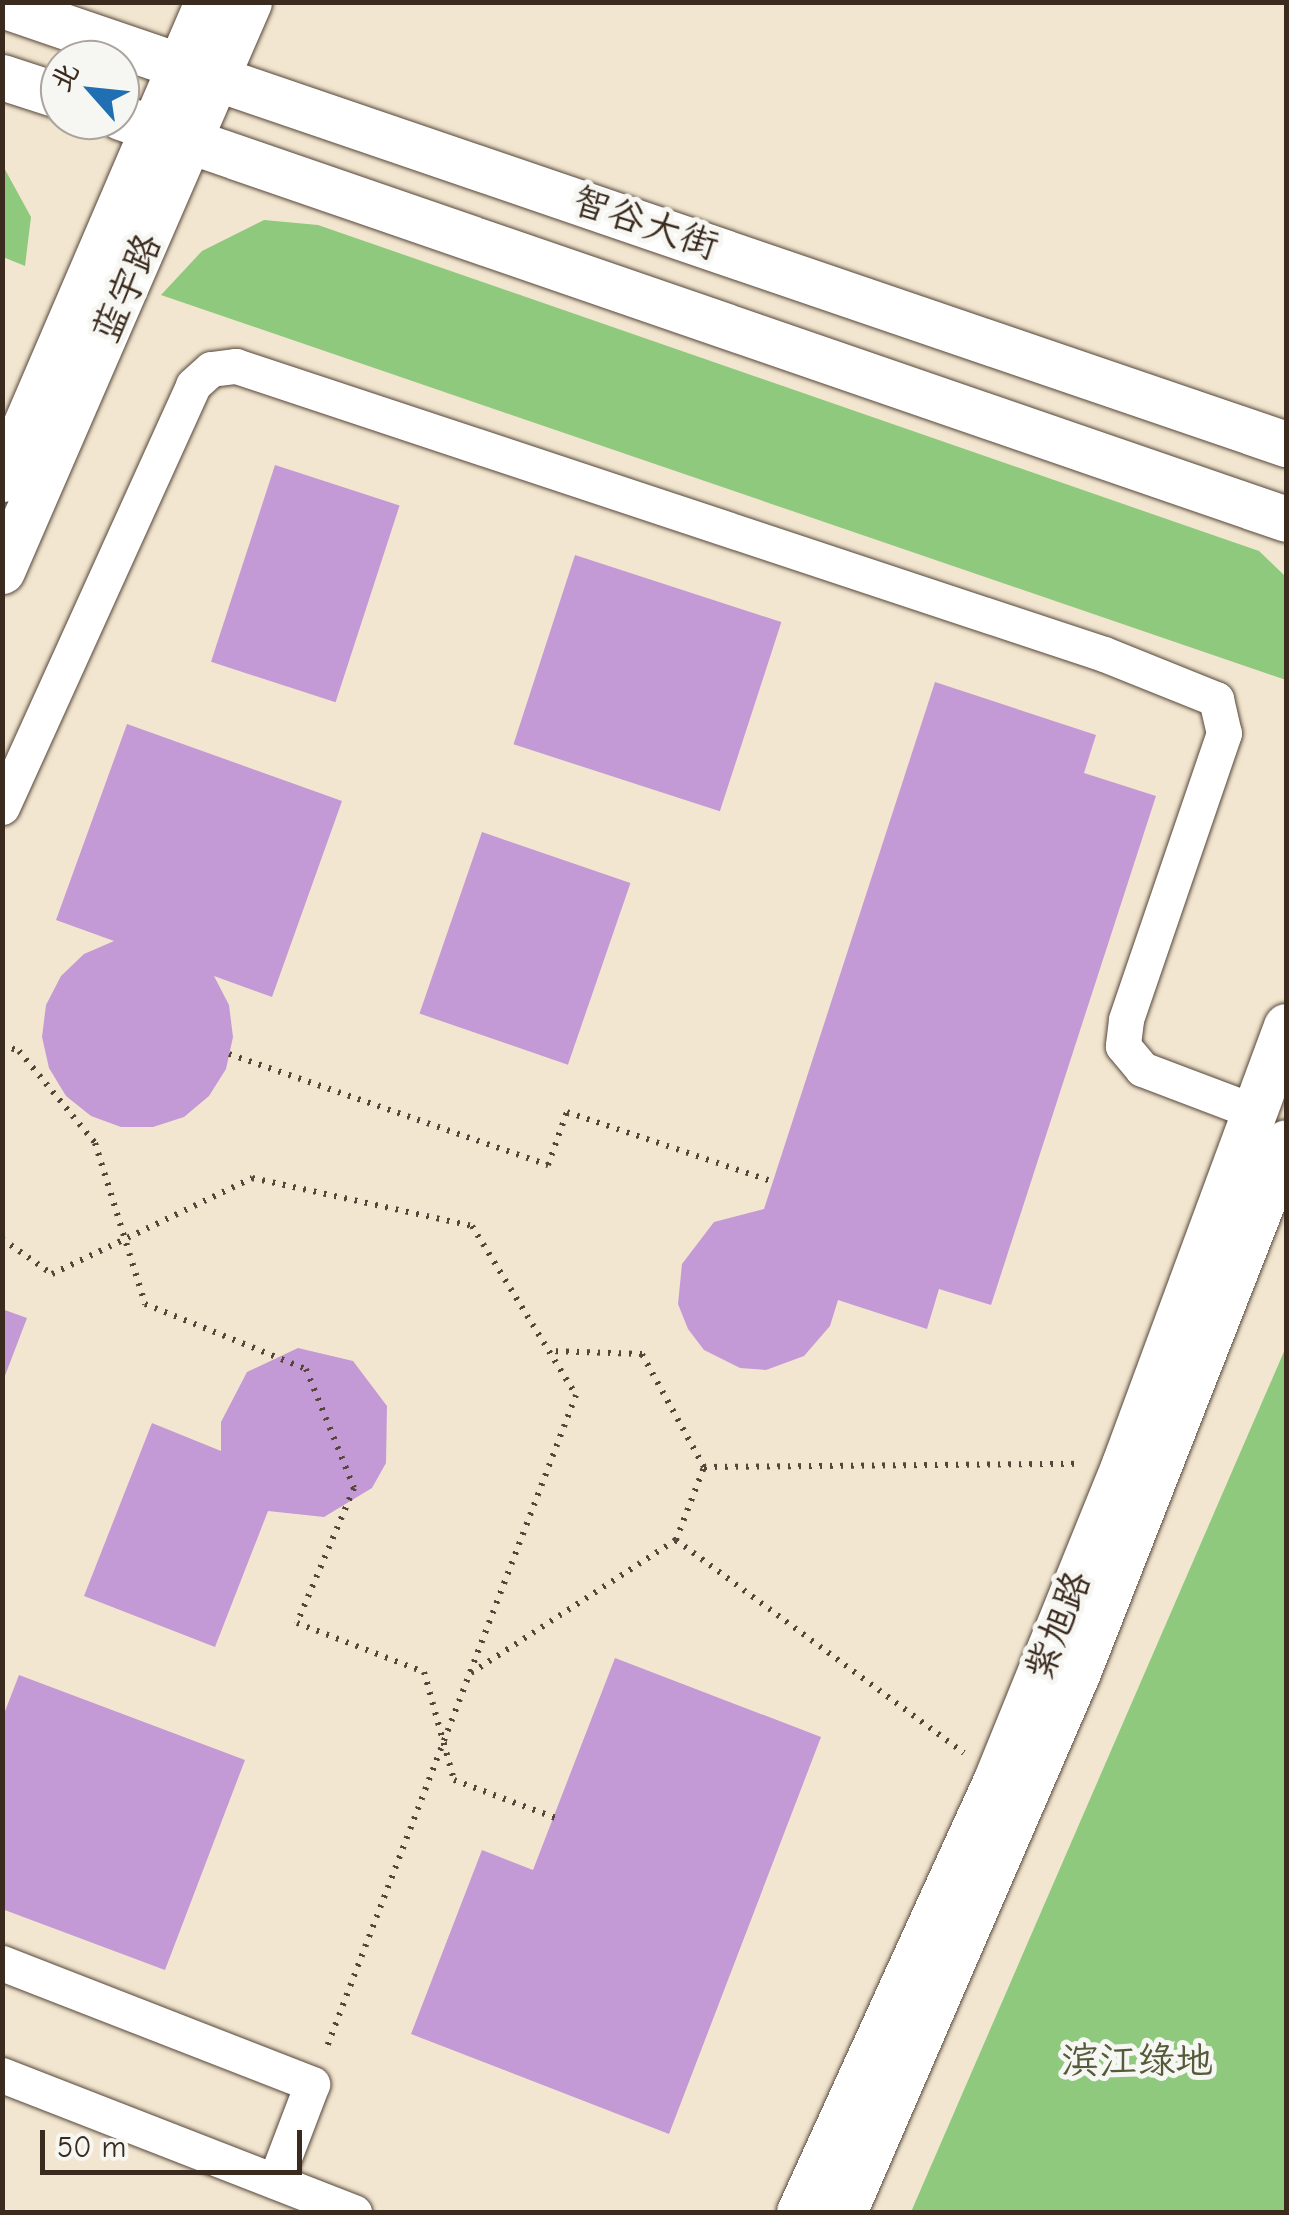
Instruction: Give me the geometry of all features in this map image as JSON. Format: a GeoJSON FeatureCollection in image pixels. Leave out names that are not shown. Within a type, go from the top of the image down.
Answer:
{"type":"FeatureCollection","features":[{"type":"Feature","properties":{"kind":"main road","name":"蓝宇路"},"geometry":{"type":"LineString","coordinates":[[200,72],[207,2]]}},
{"type":"Feature","properties":{"kind":"main road","name":"蓝宇路"},"geometry":{"type":"LineString","coordinates":[[2,479],[156,129],[249,2]]}},
{"type":"Feature","properties":{"kind":"main road","name":"智谷大街"},"geometry":{"type":"LineString","coordinates":[[2,5],[1286,444]]}},
{"type":"Feature","properties":{"kind":"main road"},"geometry":{"type":"LineString","coordinates":[[2,76],[40,89]]}},
{"type":"Feature","properties":{"kind":"main road","name":"蓝宇路"},"geometry":{"type":"LineString","coordinates":[[2,572],[156,129]]}},
{"type":"Feature","properties":{"kind":"main road","name":"智谷大街"},"geometry":{"type":"LineString","coordinates":[[156,129],[1286,518]]}},
{"type":"Feature","properties":{"kind":"main road","name":"紫旭路"},"geometry":{"type":"LineString","coordinates":[[844,2212],[1078,1672],[1271,1127],[1286,1026]]}},
{"type":"Feature","properties":{"kind":"main road","name":"紫旭路"},"geometry":{"type":"LineString","coordinates":[[799,2212],[997,1777],[1124,1464],[1271,1127]]}},
{"type":"Feature","properties":{"kind":"street"},"geometry":{"type":"LineString","coordinates":[[2,807],[193,385],[212,369],[236,366],[1104,654],[1216,699],[1224,734],[1126,1020],[1123,1046],[1142,1069],[1271,1127]]}},
{"type":"Feature","properties":{"kind":"street"},"geometry":{"type":"LineString","coordinates":[[2,1963],[312,2084],[275,2180]]}},
{"type":"Feature","properties":{"kind":"street"},"geometry":{"type":"LineString","coordinates":[[2,2076],[354,2212]]}},
{"type":"Feature","properties":{"kind":"path"},"geometry":{"type":"LineString","coordinates":[[2,1045],[19,1051],[96,1143],[146,1304],[306,1369],[354,1488],[297,1623],[424,1672],[454,1780],[561,1820]]}},
{"type":"Feature","properties":{"kind":"path"},"geometry":{"type":"LineString","coordinates":[[229,1054],[548,1165],[567,1112],[774,1182]]}},
{"type":"Feature","properties":{"kind":"path"},"geometry":{"type":"LineString","coordinates":[[2,1240],[52,1274],[252,1178],[472,1226],[576,1395],[312,2084]]}},
{"type":"Feature","properties":{"kind":"path"},"geometry":{"type":"LineString","coordinates":[[470,1674],[676,1540],[704,1467],[642,1354],[549,1352]]}},
{"type":"Feature","properties":{"kind":"path"},"geometry":{"type":"LineString","coordinates":[[704,1467],[1124,1464]]}},
{"type":"Feature","properties":{"kind":"path"},"geometry":{"type":"LineString","coordinates":[[676,1540],[997,1777]]}},
{"type":"Feature","properties":{"kind":"green space"},"geometry":{"type":"Polygon","coordinates":[[[2,164],[31,217],[25,266],[3,257],[2,164]]]}},
{"type":"Feature","properties":{"kind":"green space"},"geometry":{"type":"Polygon","coordinates":[[[264,220],[318,225],[1259,551],[1286,577],[1286,680],[161,295],[202,251],[264,220]]]}},
{"type":"Feature","properties":{"kind":"green space","name":"滨江绿地"},"geometry":{"type":"Polygon","coordinates":[[[1286,1347],[1286,2212],[911,2212],[1286,1347]]]}},
{"type":"Feature","properties":{"kind":"building"},"geometry":{"type":"Polygon","coordinates":[[[275,465],[400,505],[336,702],[211,662],[275,465]]]}},
{"type":"Feature","properties":{"kind":"building"},"geometry":{"type":"Polygon","coordinates":[[[575,555],[781,622],[720,811],[514,744],[575,555]]]}},
{"type":"Feature","properties":{"kind":"building"},"geometry":{"type":"Polygon","coordinates":[[[935,682],[1096,735],[1084,773],[1156,796],[991,1305],[939,1289],[927,1329],[838,1300],[830,1326],[804,1356],[766,1370],[740,1368],[704,1350],[688,1329],[678,1304],[682,1264],[714,1222],[764,1209],[935,682]]]}},
{"type":"Feature","properties":{"kind":"building"},"geometry":{"type":"Polygon","coordinates":[[[127,724],[342,801],[272,997],[214,976],[229,1005],[233,1037],[226,1069],[209,1096],[184,1117],[153,1127],[121,1127],[91,1116],[66,1096],[49,1068],[42,1037],[46,1005],[61,976],[84,954],[114,941],[56,920],[127,724]]]}},
{"type":"Feature","properties":{"kind":"building"},"geometry":{"type":"Polygon","coordinates":[[[482,832],[630,883],[568,1065],[419,1014],[482,832]]]}},
{"type":"Feature","properties":{"kind":"building"},"geometry":{"type":"Polygon","coordinates":[[[2,1309],[27,1318],[3,1381],[2,1381],[2,1309]]]}},
{"type":"Feature","properties":{"kind":"building"},"geometry":{"type":"Polygon","coordinates":[[[298,1348],[353,1361],[387,1406],[386,1463],[372,1488],[324,1517],[268,1511],[215,1647],[84,1596],[152,1423],[221,1451],[221,1422],[247,1372],[298,1348]]]}},
{"type":"Feature","properties":{"kind":"building"},"geometry":{"type":"Polygon","coordinates":[[[615,1658],[821,1737],[669,2134],[411,2034],[482,1850],[533,1870],[615,1658]]]}},
{"type":"Feature","properties":{"kind":"building"},"geometry":{"type":"Polygon","coordinates":[[[19,1675],[245,1760],[165,1970],[2,1909],[2,1719],[19,1675]]]}}]}
